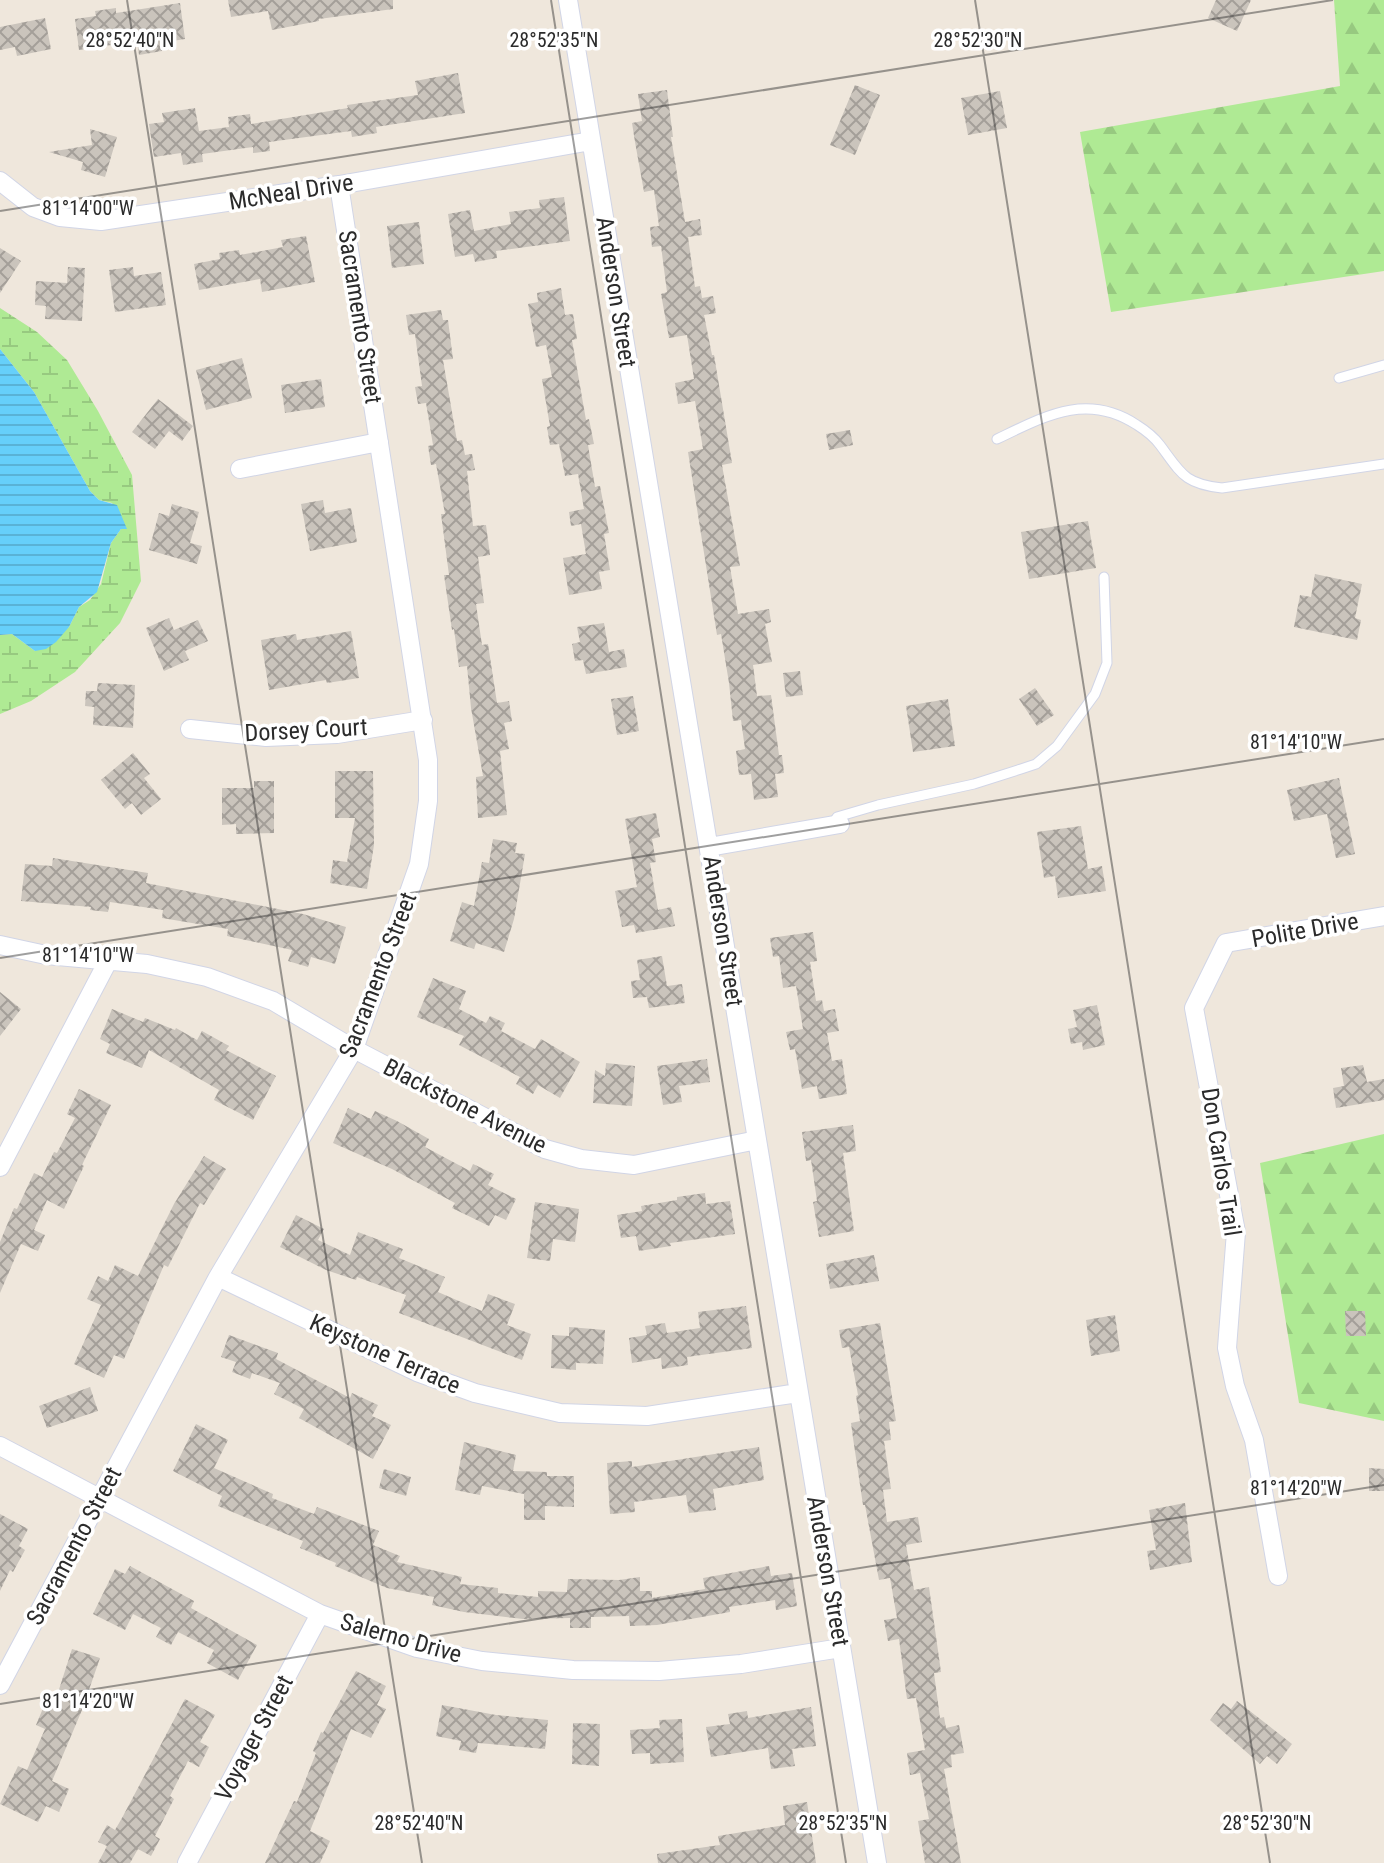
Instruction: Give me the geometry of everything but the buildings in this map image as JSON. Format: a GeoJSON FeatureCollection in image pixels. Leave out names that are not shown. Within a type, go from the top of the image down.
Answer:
{"type":"FeatureCollection","features":[{"type":"Feature","properties":{"kind":"street","name":"Anderson Street"},"geometry":{"type":"LineString","coordinates":[[568,0],[877,1863]]}},
{"type":"Feature","properties":{"kind":"street","name":"McNeal Drive"},"geometry":{"type":"LineString","coordinates":[[0,181],[33,207],[60,217],[101,221],[339,185],[591,141]]}},
{"type":"Feature","properties":{"kind":"street","name":"Sacramento Street"},"geometry":{"type":"LineString","coordinates":[[0,1685],[218,1277],[354,1049],[419,864],[428,801],[428,760],[339,185]]}},
{"type":"Feature","properties":{"kind":"street"},"geometry":{"type":"LineString","coordinates":[[240,469],[379,442]]}},
{"type":"Feature","properties":{"kind":"street","name":"Dorsey Court"},"geometry":{"type":"LineString","coordinates":[[190,729],[266,737],[337,734],[423,720]]}},
{"type":"Feature","properties":{"kind":"street"},"geometry":{"type":"LineString","coordinates":[[709,847],[836,824]]}},
{"type":"Feature","properties":{"kind":"street","name":"Polite Drive"},"geometry":{"type":"LineString","coordinates":[[1226,943],[1384,916]]}},
{"type":"Feature","properties":{"kind":"street","name":"Don Carlos Trail"},"geometry":{"type":"LineString","coordinates":[[1226,943],[1194,1008],[1236,1232],[1227,1348],[1235,1386],[1254,1440],[1278,1576]]}},
{"type":"Feature","properties":{"kind":"street","name":"Blackstone Avenue"},"geometry":{"type":"LineString","coordinates":[[0,945],[46,955],[147,964],[207,977],[273,1001],[354,1049],[545,1149],[581,1159],[634,1165],[757,1140]]}},
{"type":"Feature","properties":{"kind":"street"},"geometry":{"type":"LineString","coordinates":[[0,1167],[108,961]]}},
{"type":"Feature","properties":{"kind":"street","name":"Keystone Terrace"},"geometry":{"type":"LineString","coordinates":[[218,1277],[417,1372],[475,1393],[560,1413],[647,1416],[798,1393]]}},
{"type":"Feature","properties":{"kind":"street","name":"Salerno Drive"},"geometry":{"type":"LineString","coordinates":[[0,1446],[320,1614],[417,1648],[482,1661],[573,1670],[659,1671],[741,1664],[841,1648]]}},
{"type":"Feature","properties":{"kind":"street","name":"Voyager Street"},"geometry":{"type":"LineString","coordinates":[[187,1863],[320,1614]]}},
{"type":"Feature","properties":{"kind":"lane"},"geometry":{"type":"LineString","coordinates":[[1339,378],[1384,365]]}},
{"type":"Feature","properties":{"kind":"lane"},"geometry":{"type":"LineString","coordinates":[[997,439],[1052,414],[1096,408],[1127,418],[1144,430],[1159,443],[1182,476],[1201,486],[1222,488],[1384,464]]}},
{"type":"Feature","properties":{"kind":"lane"},"geometry":{"type":"LineString","coordinates":[[836,824],[837,817],[974,784],[1036,764],[1057,746],[1095,694],[1107,663],[1104,577]]}},
{"type":"Feature","properties":{"kind":"green space"},"geometry":{"type":"Polygon","coordinates":[[[1334,0],[1384,0],[1384,271],[1111,312],[1080,132],[1340,86],[1334,0]]]}},
{"type":"Feature","properties":{"kind":"green space"},"geometry":{"type":"Polygon","coordinates":[[[0,308],[37,332],[67,360],[132,475],[141,581],[120,623],[75,672],[31,701],[0,714],[0,635],[12,634],[35,651],[69,627],[79,607],[90,600],[101,584],[111,543],[121,529],[126,529],[112,503],[99,500],[90,491],[34,392],[0,349],[0,308]]]}},
{"type":"Feature","properties":{"kind":"green space"},"geometry":{"type":"Polygon","coordinates":[[[1384,1134],[1384,1421],[1299,1403],[1260,1163],[1384,1134]]]}},
{"type":"Feature","properties":{"kind":"water"},"geometry":{"type":"Polygon","coordinates":[[[0,349],[34,392],[90,491],[99,500],[117,505],[127,529],[121,529],[111,543],[97,592],[79,607],[69,627],[56,642],[46,649],[35,651],[12,634],[0,635],[0,349]]]}}]}
